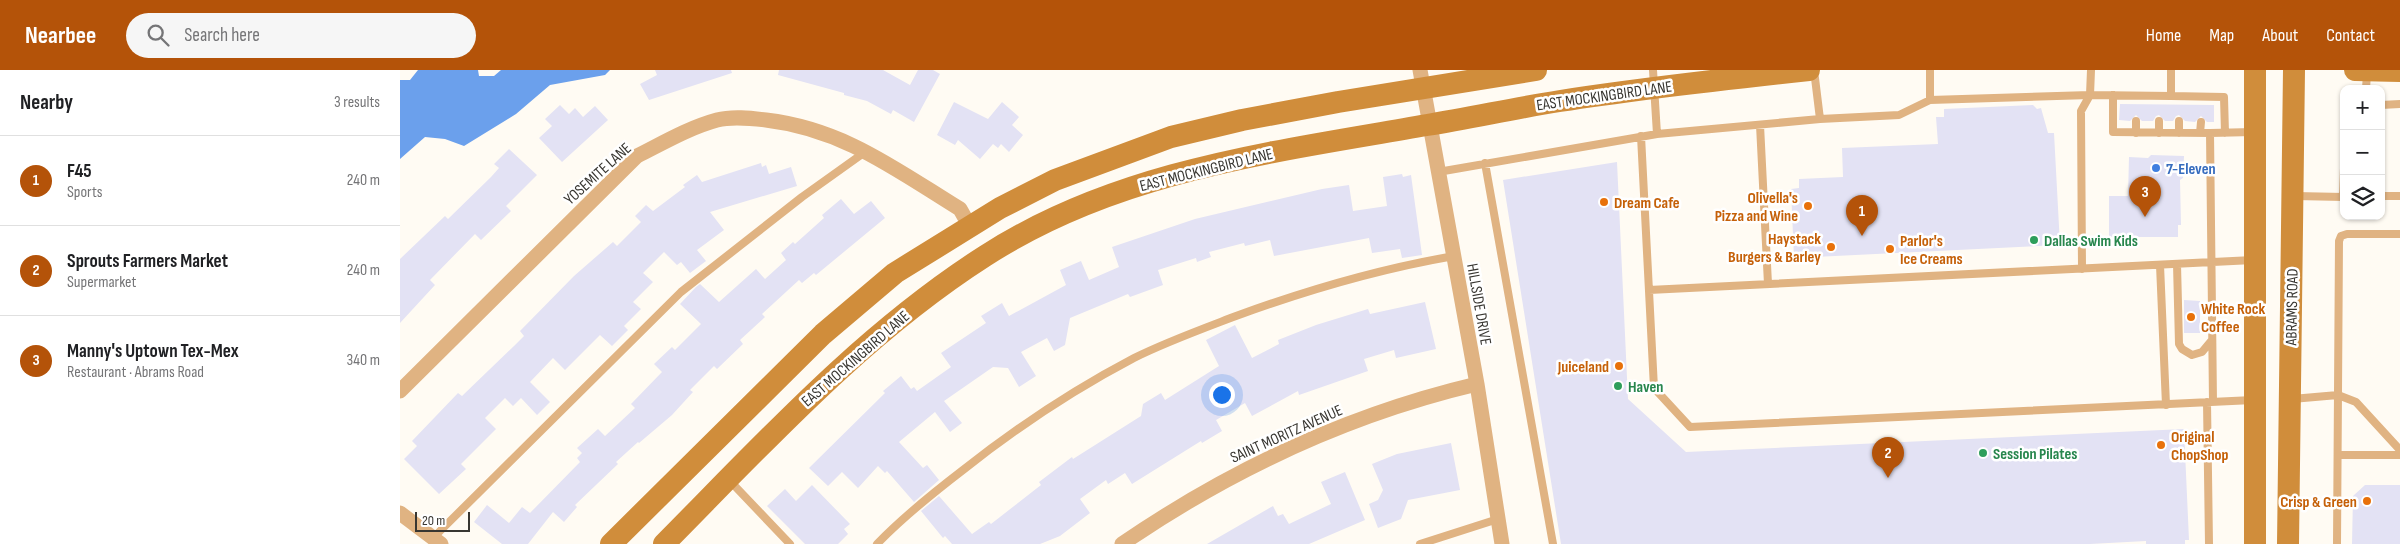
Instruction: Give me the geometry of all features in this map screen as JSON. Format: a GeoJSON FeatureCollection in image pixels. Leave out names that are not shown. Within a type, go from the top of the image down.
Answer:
{"type":"FeatureCollection","features":[{"type":"Feature","properties":{"kind":"main road"},"geometry":{"type":"LineString","coordinates":[[611,544],[823,334],[895,272],[969,225],[1055,180],[1172,137],[1421,79],[1536,70]]}},
{"type":"Feature","properties":{"kind":"main road","name":"EAST MOCKINGBIRD LANE"},"geometry":{"type":"LineString","coordinates":[[664,544],[808,397],[922,301],[986,255],[1049,221],[1160,177],[1229,160],[1557,101],[1653,79],[1809,70]]}},
{"type":"Feature","properties":{"kind":"main road"},"geometry":{"type":"LineString","coordinates":[[2255,70],[2255,544]]}},
{"type":"Feature","properties":{"kind":"main road","name":"ABRAMS ROAD"},"geometry":{"type":"LineString","coordinates":[[2288,544],[2294,70]]}},
{"type":"Feature","properties":{"kind":"main road"},"geometry":{"type":"LineString","coordinates":[[2355,70],[2400,71]]}},
{"type":"Feature","properties":{"kind":"main road"},"geometry":{"type":"LineString","coordinates":[[969,225],[986,255]]}},
{"type":"Feature","properties":{"kind":"main road"},"geometry":{"type":"LineString","coordinates":[[2255,400],[2290,399]]}},
{"type":"Feature","properties":{"kind":"street","name":"HILLSIDE DRIVE"},"geometry":{"type":"LineString","coordinates":[[1421,79],[1477,384],[1502,544]]}},
{"type":"Feature","properties":{"kind":"street","name":"YOSEMITE LANE"},"geometry":{"type":"LineString","coordinates":[[400,391],[637,156],[686,131],[718,120],[748,117],[814,129],[866,151],[960,210],[969,225]]}},
{"type":"Feature","properties":{"kind":"street","name":"SAINT MORITZ AVENUE"},"geometry":{"type":"LineString","coordinates":[[1122,544],[1157,520],[1232,476],[1301,443],[1386,410],[1477,384]]}},
{"type":"Feature","properties":{"kind":"street"},"geometry":{"type":"LineString","coordinates":[[400,513],[437,541]]}},
{"type":"Feature","properties":{"kind":"lane"},"geometry":{"type":"LineString","coordinates":[[1814,70],[1820,120]]}},
{"type":"Feature","properties":{"kind":"lane"},"geometry":{"type":"LineString","coordinates":[[1930,70],[1930,100]]}},
{"type":"Feature","properties":{"kind":"lane"},"geometry":{"type":"LineString","coordinates":[[2082,269],[2081,112],[2090,95],[2091,70]]}},
{"type":"Feature","properties":{"kind":"lane"},"geometry":{"type":"LineString","coordinates":[[2171,70],[2177,99]]}},
{"type":"Feature","properties":{"kind":"lane"},"geometry":{"type":"LineString","coordinates":[[2366,70],[2366,85]]}},
{"type":"Feature","properties":{"kind":"lane"},"geometry":{"type":"LineString","coordinates":[[1653,79],[1658,134]]}},
{"type":"Feature","properties":{"kind":"lane"},"geometry":{"type":"LineString","coordinates":[[1438,172],[1658,134],[1899,115],[1930,100],[2090,95],[2114,95],[2137,100],[2224,97],[2225,133]]}},
{"type":"Feature","properties":{"kind":"lane"},"geometry":{"type":"LineString","coordinates":[[2114,95],[2114,132],[2255,132]]}},
{"type":"Feature","properties":{"kind":"lane"},"geometry":{"type":"LineString","coordinates":[[2201,97],[2201,105]]}},
{"type":"Feature","properties":{"kind":"lane"},"geometry":{"type":"LineString","coordinates":[[2385,105],[2400,104]]}},
{"type":"Feature","properties":{"kind":"lane"},"geometry":{"type":"LineString","coordinates":[[2136,121],[2136,133]]}},
{"type":"Feature","properties":{"kind":"lane"},"geometry":{"type":"LineString","coordinates":[[2159,121],[2159,133]]}},
{"type":"Feature","properties":{"kind":"lane"},"geometry":{"type":"LineString","coordinates":[[2179,121],[2179,133]]}},
{"type":"Feature","properties":{"kind":"lane"},"geometry":{"type":"LineString","coordinates":[[2200,133],[2201,122]]}},
{"type":"Feature","properties":{"kind":"lane"},"geometry":{"type":"LineString","coordinates":[[1760,125],[1768,284]]}},
{"type":"Feature","properties":{"kind":"lane"},"geometry":{"type":"LineString","coordinates":[[2209,544],[2212,340],[2210,133]]}},
{"type":"Feature","properties":{"kind":"lane"},"geometry":{"type":"LineString","coordinates":[[1642,136],[1654,388],[1690,428],[2255,400]]}},
{"type":"Feature","properties":{"kind":"lane"},"geometry":{"type":"LineString","coordinates":[[437,541],[681,292],[802,197],[866,151]]}},
{"type":"Feature","properties":{"kind":"lane"},"geometry":{"type":"LineString","coordinates":[[1485,163],[1553,544]]}},
{"type":"Feature","properties":{"kind":"lane"},"geometry":{"type":"LineString","coordinates":[[2293,196],[2340,198]]}},
{"type":"Feature","properties":{"kind":"lane"},"geometry":{"type":"LineString","coordinates":[[2385,196],[2400,196]]}},
{"type":"Feature","properties":{"kind":"lane"},"geometry":{"type":"LineString","coordinates":[[2337,544],[2339,241],[2342,236],[2347,234],[2400,234]]}},
{"type":"Feature","properties":{"kind":"lane"},"geometry":{"type":"LineString","coordinates":[[877,544],[937,490],[999,441],[1065,397],[1135,358],[1211,326],[1287,298],[1399,266],[1454,256]]}},
{"type":"Feature","properties":{"kind":"lane"},"geometry":{"type":"LineString","coordinates":[[1649,290],[2255,260]]}},
{"type":"Feature","properties":{"kind":"lane"},"geometry":{"type":"LineString","coordinates":[[2177,264],[2179,344],[2182,349],[2192,355],[2202,352],[2212,340]]}},
{"type":"Feature","properties":{"kind":"lane"},"geometry":{"type":"LineString","coordinates":[[2160,265],[2166,405]]}},
{"type":"Feature","properties":{"kind":"lane"},"geometry":{"type":"LineString","coordinates":[[2290,399],[2338,395],[2356,402],[2400,450]]}},
{"type":"Feature","properties":{"kind":"lane"},"geometry":{"type":"LineString","coordinates":[[2338,455],[2400,455]]}},
{"type":"Feature","properties":{"kind":"lane"},"geometry":{"type":"LineString","coordinates":[[728,480],[790,544]]}},
{"type":"Feature","properties":{"kind":"lane"},"geometry":{"type":"LineString","coordinates":[[1420,544],[1498,519]]}},
{"type":"Feature","properties":{"kind":"water"},"geometry":{"type":"Polygon","coordinates":[[[418,70],[478,70],[479,76],[494,76],[501,70],[610,70],[605,75],[550,85],[516,114],[464,146],[445,139],[425,137],[400,159],[400,80],[410,80],[418,70]]]}},
{"type":"Feature","properties":{"kind":"building"},"geometry":{"type":"Polygon","coordinates":[[[655,70],[731,70],[732,73],[649,100],[640,84],[657,75],[655,70]]]}},
{"type":"Feature","properties":{"kind":"building"},"geometry":{"type":"Polygon","coordinates":[[[779,70],[883,70],[910,85],[918,70],[933,70],[940,74],[914,122],[893,110],[891,114],[867,101],[844,95],[844,93],[778,75],[779,70]]]}},
{"type":"Feature","properties":{"kind":"building"},"geometry":{"type":"Polygon","coordinates":[[[954,102],[988,119],[1002,102],[1019,117],[1012,125],[1023,135],[1009,152],[1001,144],[998,148],[993,144],[980,159],[958,140],[955,145],[937,135],[954,102]]]}},
{"type":"Feature","properties":{"kind":"building"},"geometry":{"type":"Polygon","coordinates":[[[2120,104],[2214,105],[2214,122],[2207,122],[2201,116],[2195,122],[2185,121],[2179,115],[2173,121],[2165,121],[2159,115],[2153,121],[2142,121],[2136,115],[2130,121],[2119,120],[2120,104]]]}},
{"type":"Feature","properties":{"kind":"building"},"geometry":{"type":"Polygon","coordinates":[[[560,105],[569,114],[575,108],[583,117],[595,106],[608,120],[562,162],[539,138],[552,126],[545,119],[560,105]]]}},
{"type":"Feature","properties":{"kind":"building"},"geometry":{"type":"Polygon","coordinates":[[[2033,105],[2037,109],[2041,108],[2048,133],[2054,133],[2060,245],[1794,258],[1791,189],[1799,188],[1799,179],[1843,177],[1842,148],[1938,144],[1936,117],[1944,117],[1944,109],[2033,105]]]}},
{"type":"Feature","properties":{"kind":"building"},"geometry":{"type":"Polygon","coordinates":[[[509,149],[537,175],[506,206],[511,211],[481,240],[475,234],[430,280],[435,285],[400,323],[400,259],[445,216],[448,219],[491,177],[499,168],[494,164],[509,149]]]}},
{"type":"Feature","properties":{"kind":"building"},"geometry":{"type":"Polygon","coordinates":[[[2151,155],[2184,156],[2183,178],[2180,180],[2181,225],[2178,225],[2178,237],[2109,237],[2109,196],[2128,196],[2129,157],[2148,158],[2151,155]]]}},
{"type":"Feature","properties":{"kind":"building"},"geometry":{"type":"Polygon","coordinates":[[[1617,162],[1628,399],[1686,452],[2184,429],[2189,540],[2185,540],[2185,544],[2146,544],[2146,541],[2090,544],[1561,544],[1503,180],[1617,162]]]}},
{"type":"Feature","properties":{"kind":"building"},"geometry":{"type":"Polygon","coordinates":[[[761,163],[762,167],[766,165],[769,174],[791,167],[797,186],[710,212],[724,230],[697,250],[706,261],[690,273],[681,262],[677,265],[664,252],[643,273],[653,282],[633,302],[641,309],[624,326],[628,330],[612,346],[600,335],[565,370],[553,358],[530,382],[550,402],[537,415],[521,398],[513,406],[505,398],[485,418],[496,429],[461,464],[466,469],[439,494],[404,459],[417,446],[412,441],[458,393],[462,396],[524,336],[520,331],[574,276],[613,242],[617,246],[641,222],[635,216],[646,205],[653,211],[685,187],[683,185],[697,175],[702,182],[761,163]]]}},
{"type":"Feature","properties":{"kind":"building"},"geometry":{"type":"Polygon","coordinates":[[[1402,174],[1403,177],[1411,175],[1422,255],[1402,258],[1400,249],[1372,253],[1369,238],[1274,256],[1270,240],[1245,246],[1244,243],[1209,252],[1211,257],[1197,262],[1196,258],[1158,270],[1163,285],[1130,297],[1128,294],[1070,318],[1065,345],[1054,351],[1047,338],[1021,352],[1036,376],[1019,387],[1008,368],[993,367],[944,401],[962,423],[950,432],[935,412],[899,442],[923,468],[927,465],[939,480],[914,502],[887,471],[885,473],[878,466],[858,488],[842,472],[828,486],[809,468],[885,393],[883,391],[901,376],[911,389],[914,387],[917,391],[951,367],[941,353],[986,323],[981,316],[1002,303],[1009,316],[1066,285],[1060,270],[1081,261],[1089,280],[1119,267],[1112,247],[1195,219],[1322,189],[1349,185],[1353,211],[1387,206],[1383,177],[1402,174]]]}},
{"type":"Feature","properties":{"kind":"building"},"geometry":{"type":"Polygon","coordinates":[[[841,199],[854,214],[871,201],[885,218],[816,275],[814,273],[802,283],[799,280],[762,314],[765,317],[740,340],[743,344],[717,369],[714,366],[690,390],[693,392],[672,415],[616,462],[618,464],[575,505],[577,507],[564,522],[553,512],[528,544],[502,544],[474,522],[487,505],[509,523],[522,507],[530,513],[580,462],[577,458],[582,453],[577,448],[598,429],[605,436],[635,408],[631,404],[662,372],[654,364],[672,347],[675,350],[701,324],[680,304],[696,287],[700,284],[719,302],[756,269],[765,279],[786,260],[781,253],[793,242],[795,244],[824,218],[822,215],[841,199]]]}},
{"type":"Feature","properties":{"kind":"building","name":"White Rock Coffee"},"geometry":{"type":"Polygon","coordinates":[[[2184,300],[2200,301],[2200,333],[2184,333],[2184,300]]]}},
{"type":"Feature","properties":{"kind":"building"},"geometry":{"type":"Polygon","coordinates":[[[1425,302],[1436,349],[1396,358],[1394,350],[1364,359],[1368,371],[1299,395],[1298,391],[1252,416],[1245,403],[1216,420],[1222,431],[1202,443],[1201,441],[1132,484],[1125,473],[1108,484],[1106,480],[1080,499],[1090,513],[1060,536],[1040,544],[952,544],[945,536],[943,538],[921,511],[939,496],[972,534],[989,522],[991,524],[1041,485],[1039,482],[1072,457],[1073,459],[1141,416],[1143,404],[1161,393],[1165,400],[1219,366],[1206,340],[1235,325],[1252,358],[1279,344],[1278,340],[1316,325],[1368,309],[1370,314],[1425,302]]]}},
{"type":"Feature","properties":{"kind":"building"},"geometry":{"type":"Polygon","coordinates":[[[1451,443],[1460,490],[1408,500],[1401,519],[1378,528],[1369,504],[1378,500],[1383,490],[1372,464],[1397,454],[1451,443]]]}},
{"type":"Feature","properties":{"kind":"building"},"geometry":{"type":"Polygon","coordinates":[[[1345,472],[1365,520],[1309,544],[1207,544],[1273,506],[1278,516],[1283,514],[1289,524],[1331,504],[1321,482],[1345,472]]]}},
{"type":"Feature","properties":{"kind":"building"},"geometry":{"type":"Polygon","coordinates":[[[812,485],[850,524],[844,529],[848,534],[838,544],[805,544],[767,506],[785,489],[796,501],[812,485]]]}},
{"type":"Feature","properties":{"kind":"building"},"geometry":{"type":"Polygon","coordinates":[[[2365,485],[2400,485],[2400,544],[2352,544],[2353,496],[2365,485]]]}},
{"type":"Feature","properties":{"kind":"place","name":"7-Eleven"},"geometry":{"type":"Point","coordinates":[2156,168]}},
{"type":"Feature","properties":{"kind":"place","name":"Dream Cafe"},"geometry":{"type":"Point","coordinates":[1604,202]}},
{"type":"Feature","properties":{"kind":"place","name":"Olivella's Pizza and Wine"},"geometry":{"type":"Point","coordinates":[1808,206]}},
{"type":"Feature","properties":{"kind":"place","name":"Manny's Uptown Tex-Mex"},"geometry":{"type":"Point","coordinates":[2145,217]}},
{"type":"Feature","properties":{"kind":"place","name":"F45"},"geometry":{"type":"Point","coordinates":[1862,236]}},
{"type":"Feature","properties":{"kind":"place","name":"Dallas Swim Kids"},"geometry":{"type":"Point","coordinates":[2034,240]}},
{"type":"Feature","properties":{"kind":"place","name":"Haystack Burgers & Barley"},"geometry":{"type":"Point","coordinates":[1831,247]}},
{"type":"Feature","properties":{"kind":"place","name":"Parlor's Ice Creams"},"geometry":{"type":"Point","coordinates":[1890,249]}},
{"type":"Feature","properties":{"kind":"place","name":"White Rock Coffee"},"geometry":{"type":"Point","coordinates":[2191,317]}},
{"type":"Feature","properties":{"kind":"place","name":"Juiceland"},"geometry":{"type":"Point","coordinates":[1619,366]}},
{"type":"Feature","properties":{"kind":"place","name":"Haven"},"geometry":{"type":"Point","coordinates":[1618,386]}},
{"type":"Feature","properties":{"kind":"place","name":"Original ChopShop"},"geometry":{"type":"Point","coordinates":[2161,445]}},
{"type":"Feature","properties":{"kind":"place","name":"Session Pilates"},"geometry":{"type":"Point","coordinates":[1983,453]}},
{"type":"Feature","properties":{"kind":"place","name":"Sprouts Farmers Market"},"geometry":{"type":"Point","coordinates":[1888,478]}},
{"type":"Feature","properties":{"kind":"place","name":"Crisp & Green"},"geometry":{"type":"Point","coordinates":[2367,501]}}]}
